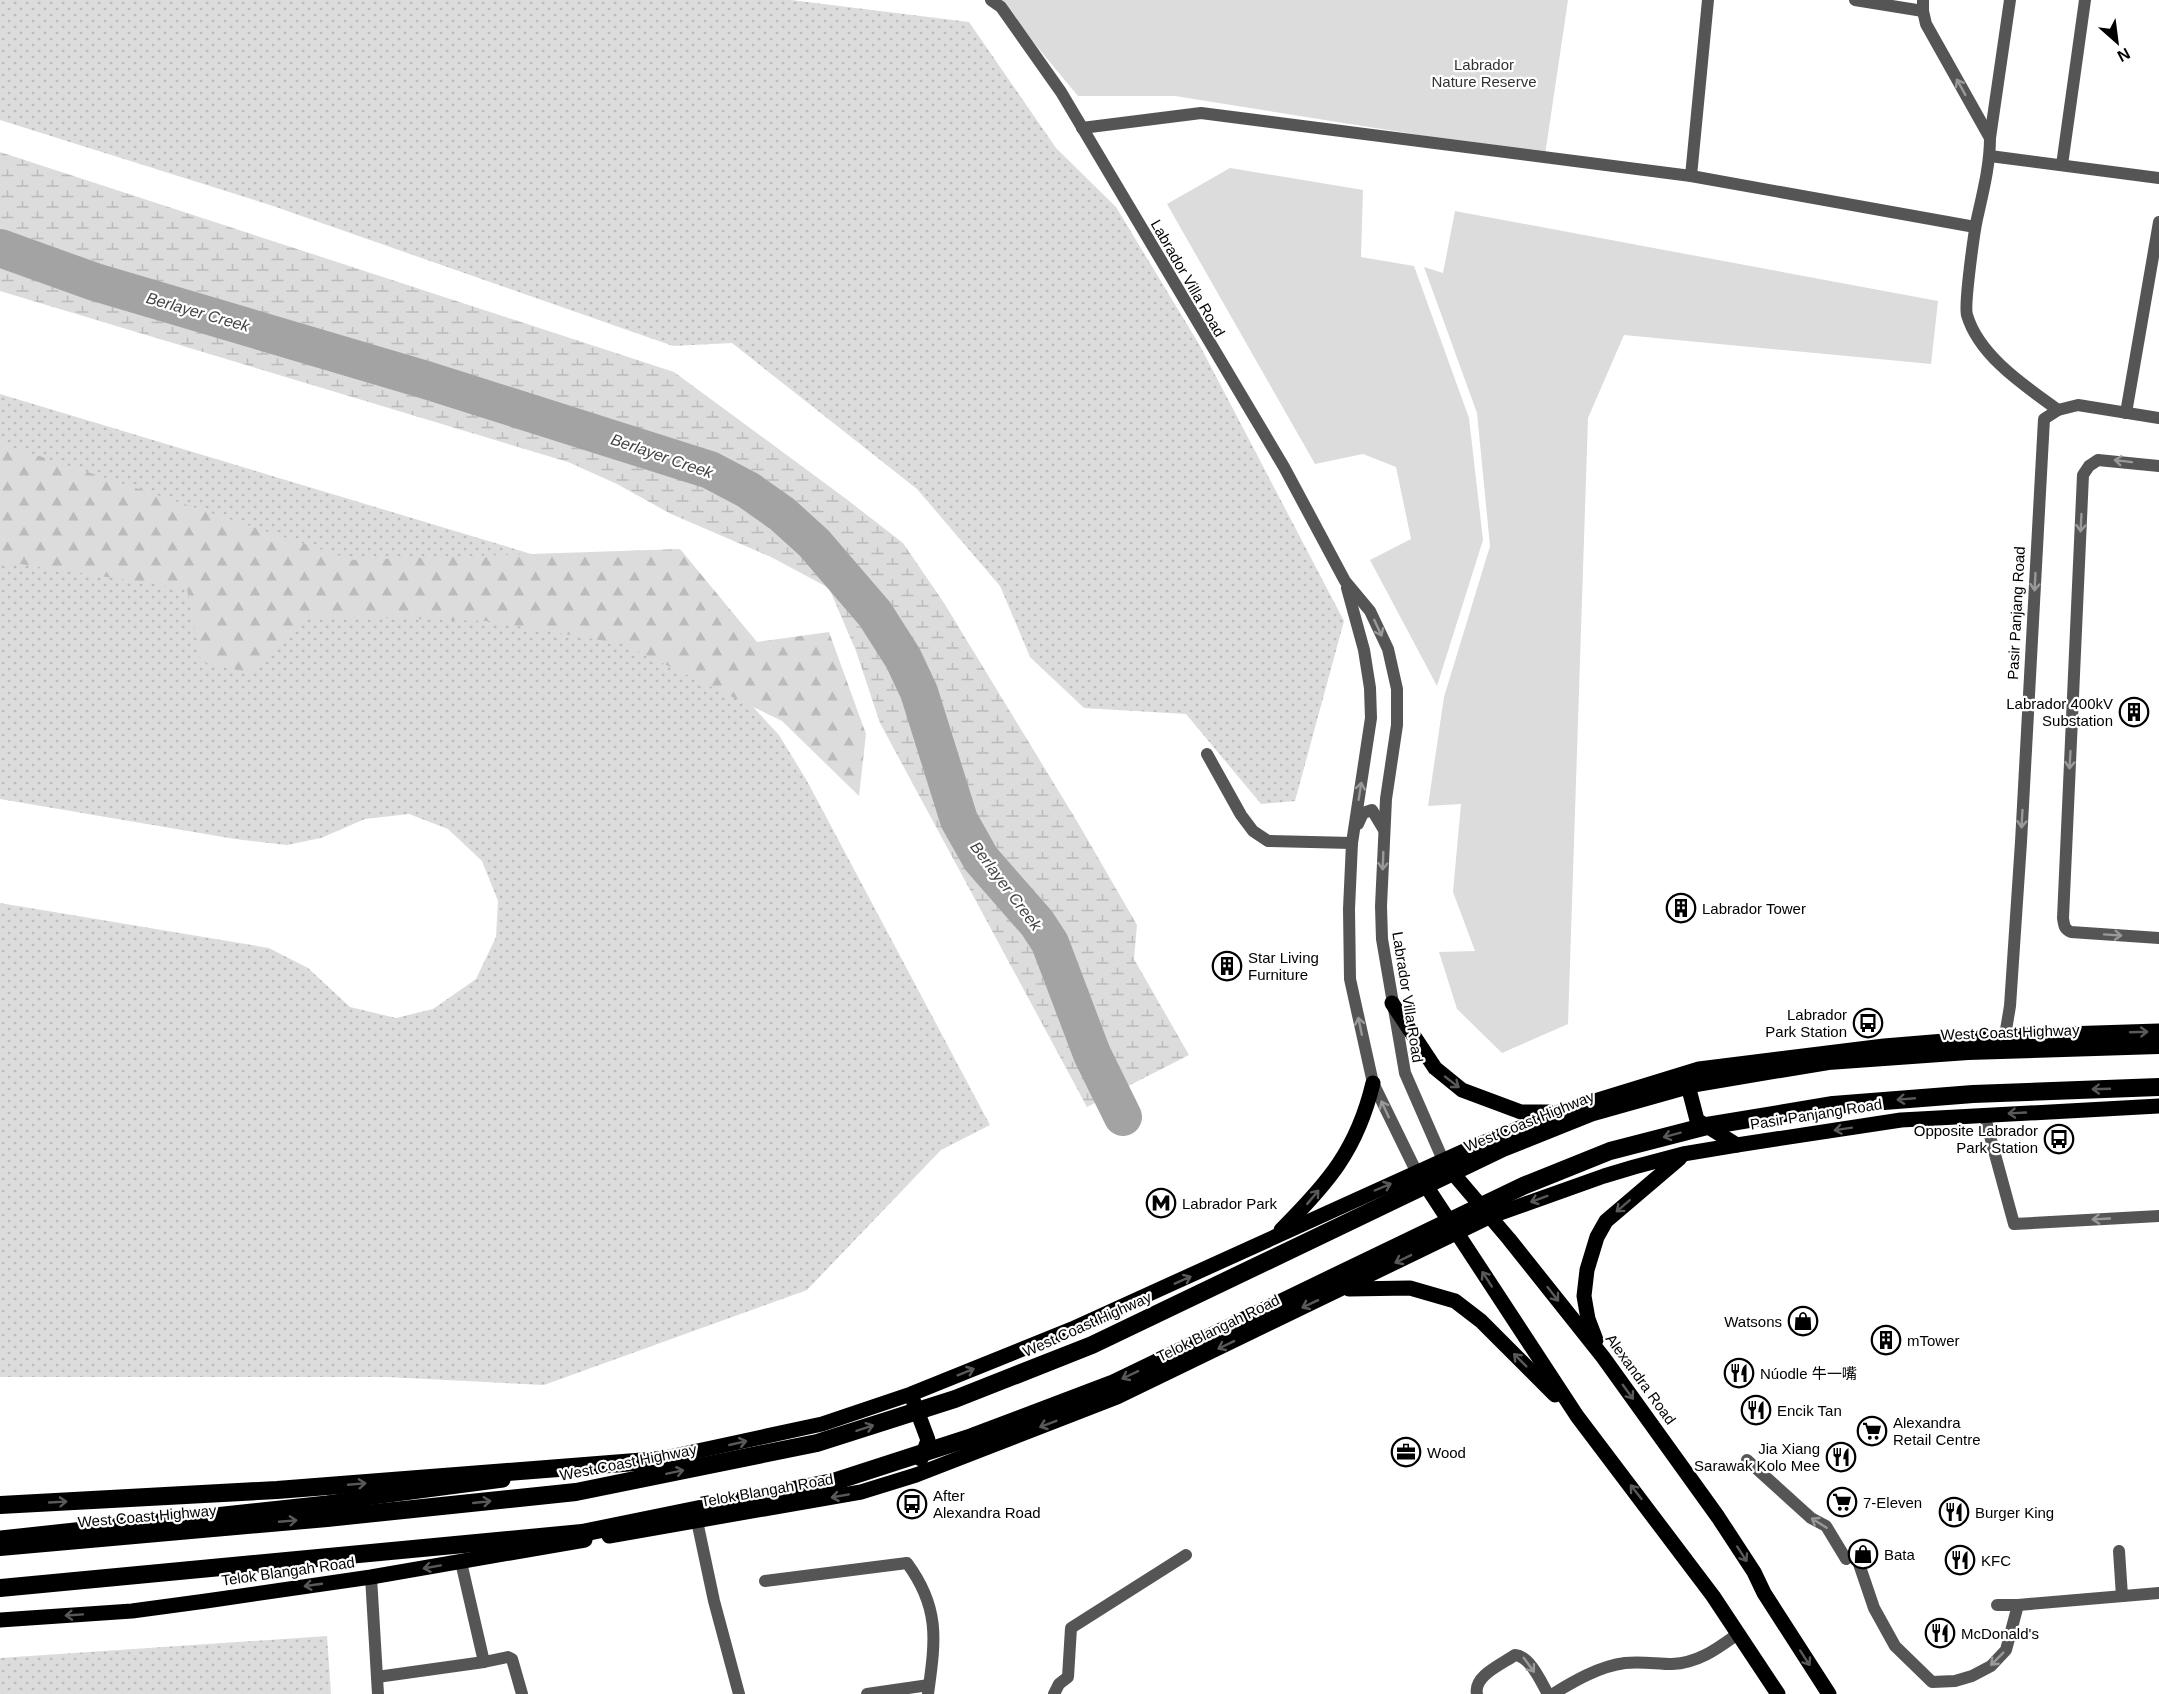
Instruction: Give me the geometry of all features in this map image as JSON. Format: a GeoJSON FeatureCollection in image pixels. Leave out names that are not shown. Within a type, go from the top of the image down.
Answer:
{"type":"FeatureCollection","features":[{"type":"Feature","properties":{"kind":"highway","name":"West Coast Highway"},"geometry":{"type":"LineString","coordinates":[[0,1547],[327,1518],[576,1492],[817,1443],[955,1399],[1092,1345],[1503,1148],[1593,1112],[1696,1083],[1828,1061],[1968,1051],[2159,1045]]}},
{"type":"Feature","properties":{"kind":"highway"},"geometry":{"type":"LineString","coordinates":[[0,1588],[582,1533],[833,1482],[972,1437],[1112,1384],[1523,1186],[1610,1151],[1707,1126],[1833,1105],[1973,1094],[2159,1087]]}},
{"type":"Feature","properties":{"kind":"highway"},"geometry":{"type":"LineString","coordinates":[[0,1505],[277,1490],[661,1460]]}},
{"type":"Feature","properties":{"kind":"main road"},"geometry":{"type":"LineString","coordinates":[[1392,1003],[1435,1068],[1462,1090],[1521,1112],[1559,1112]]}},
{"type":"Feature","properties":{"kind":"main road"},"geometry":{"type":"LineString","coordinates":[[0,1538],[327,1503],[661,1460],[822,1424],[911,1394],[1072,1329],[1443,1160],[1559,1112],[1700,1069],[1884,1046],[2005,1036],[2159,1031]]}},
{"type":"Feature","properties":{"kind":"main road"},"geometry":{"type":"LineString","coordinates":[[1685,1074],[1697,1120],[1737,1144]]}},
{"type":"Feature","properties":{"kind":"main road"},"geometry":{"type":"LineString","coordinates":[[1272,1238],[1309,1202],[1344,1159],[1367,1107],[1373,1083]]}},
{"type":"Feature","properties":{"kind":"main road","name":"Pasir Panjang Road"},"geometry":{"type":"LineString","coordinates":[[1489,1217],[1604,1176],[1683,1154],[1737,1144],[1901,1120],[2159,1106]]}},
{"type":"Feature","properties":{"kind":"main road"},"geometry":{"type":"LineString","coordinates":[[1603,1357],[1588,1319],[1584,1296],[1587,1270],[1596,1237],[1606,1221],[1683,1154]]}},
{"type":"Feature","properties":{"kind":"main road","name":"Alexandra Road"},"geometry":{"type":"LineString","coordinates":[[1443,1160],[1603,1357],[1718,1517],[1829,1694]]}},
{"type":"Feature","properties":{"kind":"main road"},"geometry":{"type":"LineString","coordinates":[[1417,1173],[1577,1416],[1739,1633],[1778,1694]]}},
{"type":"Feature","properties":{"kind":"main road","name":"Telok Blangah Road"},"geometry":{"type":"LineString","coordinates":[[0,1620],[132,1611],[371,1577],[861,1492],[916,1475],[1117,1397],[1489,1217]]}},
{"type":"Feature","properties":{"kind":"main road"},"geometry":{"type":"LineString","coordinates":[[1342,1289],[1410,1288],[1455,1301],[1481,1321],[1577,1416]]}},
{"type":"Feature","properties":{"kind":"main road"},"geometry":{"type":"LineString","coordinates":[[911,1394],[928,1440],[916,1475]]}},
{"type":"Feature","properties":{"kind":"street","name":"Labrador Villa Road"},"geometry":{"type":"LineString","coordinates":[[991,0],[1001,7],[1061,92],[1284,467],[1345,581],[1356,618],[1370,688],[1371,718],[1352,838],[1349,909],[1350,979],[1373,1083],[1417,1173]]}},
{"type":"Feature","properties":{"kind":"street"},"geometry":{"type":"LineString","coordinates":[[1691,176],[1708,0]]}},
{"type":"Feature","properties":{"kind":"street"},"geometry":{"type":"LineString","coordinates":[[1855,0],[1923,6],[1926,24],[1990,138]]}},
{"type":"Feature","properties":{"kind":"street"},"geometry":{"type":"LineString","coordinates":[[2010,0],[1990,138],[1990,156],[1975,227],[1967,314],[1982,345],[2017,380],[2058,410]]}},
{"type":"Feature","properties":{"kind":"street"},"geometry":{"type":"LineString","coordinates":[[2062,165],[2085,0]]}},
{"type":"Feature","properties":{"kind":"street"},"geometry":{"type":"LineString","coordinates":[[1082,128],[1201,113],[1691,176],[1975,227]]}},
{"type":"Feature","properties":{"kind":"street"},"geometry":{"type":"LineString","coordinates":[[1990,156],[2159,178]]}},
{"type":"Feature","properties":{"kind":"street"},"geometry":{"type":"LineString","coordinates":[[2127,413],[2159,222]]}},
{"type":"Feature","properties":{"kind":"street","name":"Pasir Panjang Road"},"geometry":{"type":"LineString","coordinates":[[2005,1036],[2010,1006],[2021,842],[2044,419],[2058,410],[2079,405],[2159,418]]}},
{"type":"Feature","properties":{"kind":"street"},"geometry":{"type":"LineString","coordinates":[[2159,466],[2098,460],[2089,466],[2083,476],[2063,918],[2064,926],[2071,932],[2159,938]]}},
{"type":"Feature","properties":{"kind":"street","name":"Labrador Villa Road"},"geometry":{"type":"LineString","coordinates":[[1345,581],[1370,611],[1388,649],[1397,689],[1397,725],[1386,799],[1384,830],[1382,939],[1405,1073],[1443,1160]]}},
{"type":"Feature","properties":{"kind":"street"},"geometry":{"type":"LineString","coordinates":[[1207,754],[1241,815],[1253,831],[1268,841],[1352,838],[1363,813],[1372,810],[1384,830]]}},
{"type":"Feature","properties":{"kind":"street"},"geometry":{"type":"LineString","coordinates":[[1984,1114],[2014,1224],[2159,1216]]}},
{"type":"Feature","properties":{"kind":"street"},"geometry":{"type":"LineString","coordinates":[[1747,1460],[1811,1518],[1826,1526],[1852,1560],[1895,1646],[1932,1682],[1955,1681],[1972,1676],[1991,1666],[2006,1650],[2018,1605]]}},
{"type":"Feature","properties":{"kind":"street"},"geometry":{"type":"LineString","coordinates":[[697,1521],[714,1601],[739,1694]]}},
{"type":"Feature","properties":{"kind":"street"},"geometry":{"type":"LineString","coordinates":[[2119,1551],[2122,1596]]}},
{"type":"Feature","properties":{"kind":"street"},"geometry":{"type":"LineString","coordinates":[[1054,1694],[1059,1684],[1068,1677],[1071,1628],[1186,1555]]}},
{"type":"Feature","properties":{"kind":"street"},"geometry":{"type":"LineString","coordinates":[[461,1562],[484,1662]]}},
{"type":"Feature","properties":{"kind":"street"},"geometry":{"type":"LineString","coordinates":[[765,1581],[907,1563],[915,1574],[933,1615],[934,1654],[928,1689],[867,1694]]}},
{"type":"Feature","properties":{"kind":"street"},"geometry":{"type":"LineString","coordinates":[[371,1577],[378,1694]]}},
{"type":"Feature","properties":{"kind":"street"},"geometry":{"type":"LineString","coordinates":[[1997,1605],[2159,1593]]}},
{"type":"Feature","properties":{"kind":"street"},"geometry":{"type":"LineString","coordinates":[[1477,1694],[1479,1680],[1519,1655],[1527,1661],[1551,1694],[1598,1671],[1624,1663],[1674,1664],[1692,1661],[1707,1655],[1739,1633]]}},
{"type":"Feature","properties":{"kind":"street"},"geometry":{"type":"LineString","coordinates":[[377,1677],[508,1657],[513,1659],[522,1694]]}},
{"type":"Feature","properties":{"kind":"green space"},"geometry":{"type":"Polygon","coordinates":[[[0,0],[791,0],[969,22],[1056,148],[1116,207],[1199,344],[1344,621],[1295,801],[1261,804],[1186,714],[1084,708],[1030,657],[1000,586],[917,489],[732,343],[673,346],[270,205],[0,120],[0,0]]]}},
{"type":"Feature","properties":{"kind":"green space","name":"Labrador Nature Reserve"},"geometry":{"type":"Polygon","coordinates":[[[998,0],[1568,0],[1545,155],[1175,96],[1078,96],[998,0]]]}},
{"type":"Feature","properties":{"kind":"green space"},"geometry":{"type":"Polygon","coordinates":[[[0,152],[674,372],[845,498],[903,543],[944,603],[1078,823],[1137,925],[1134,959],[1189,1055],[1087,1107],[880,723],[856,651],[829,588],[771,557],[671,514],[617,484],[568,462],[0,291],[0,152]]]}},
{"type":"Feature","properties":{"kind":"green space"},"geometry":{"type":"Polygon","coordinates":[[[1230,168],[1363,190],[1361,257],[1414,266],[1469,418],[1483,540],[1437,686],[1370,560],[1411,539],[1396,467],[1363,454],[1315,464],[1167,204],[1230,168]]]}},
{"type":"Feature","properties":{"kind":"green space"},"geometry":{"type":"Polygon","coordinates":[[[1455,211],[1938,301],[1931,364],[1624,335],[1588,418],[1568,1024],[1502,1053],[1457,1009],[1439,952],[1475,951],[1453,892],[1461,804],[1428,806],[1444,697],[1490,546],[1477,413],[1424,267],[1443,273],[1455,211]]]}},
{"type":"Feature","properties":{"kind":"green space"},"geometry":{"type":"Polygon","coordinates":[[[0,394],[548,559],[716,667],[779,735],[807,781],[990,1125],[941,1150],[807,1290],[544,1385],[387,1377],[0,1377],[0,903],[269,948],[308,968],[350,1007],[396,1018],[433,1009],[476,979],[496,937],[498,901],[482,861],[448,829],[409,814],[365,819],[321,838],[287,845],[235,839],[0,799],[0,394]]]}},
{"type":"Feature","properties":{"kind":"green space"},"geometry":{"type":"Polygon","coordinates":[[[0,443],[353,560],[680,549],[757,642],[829,632],[866,734],[859,796],[782,721],[623,644],[487,621],[305,616],[253,673],[201,662],[187,589],[0,561],[0,443]]]}},
{"type":"Feature","properties":{"kind":"green space"},"geometry":{"type":"Polygon","coordinates":[[[327,1636],[331,1694],[0,1694],[0,1658],[327,1636]]]}},
{"type":"Feature","properties":{"kind":"waterway","name":"Berlayer Creek"},"geometry":{"type":"LineString","coordinates":[[0,248],[95,282],[426,380],[710,470],[748,490],[782,514],[814,543],[875,614],[903,658],[919,692],[959,820],[981,859],[1037,923],[1050,943],[1092,1054],[1123,1117]]}},
{"type":"Feature","properties":{"kind":"place","name":"Labrador 400kV Substation"},"geometry":{"type":"Point","coordinates":[2134,712]}},
{"type":"Feature","properties":{"kind":"place","name":"Labrador Tower"},"geometry":{"type":"Point","coordinates":[1681,908]}},
{"type":"Feature","properties":{"kind":"place","name":"Star Living Furniture"},"geometry":{"type":"Point","coordinates":[1227,966]}},
{"type":"Feature","properties":{"kind":"place","name":"Labrador Park Station"},"geometry":{"type":"Point","coordinates":[1868,1023]}},
{"type":"Feature","properties":{"kind":"place","name":"Opposite Labrador Park Station"},"geometry":{"type":"Point","coordinates":[2059,1139]}},
{"type":"Feature","properties":{"kind":"place","name":"Labrador Park"},"geometry":{"type":"Point","coordinates":[1161,1203]}},
{"type":"Feature","properties":{"kind":"place","name":"Watsons"},"geometry":{"type":"Point","coordinates":[1803,1321]}},
{"type":"Feature","properties":{"kind":"place","name":"mTower"},"geometry":{"type":"Point","coordinates":[1886,1340]}},
{"type":"Feature","properties":{"kind":"place","name":"Núodle 牛一嘴"},"geometry":{"type":"Point","coordinates":[1739,1373]}},
{"type":"Feature","properties":{"kind":"place","name":"Encik Tan"},"geometry":{"type":"Point","coordinates":[1756,1410]}},
{"type":"Feature","properties":{"kind":"place","name":"Alexandra Retail Centre"},"geometry":{"type":"Point","coordinates":[1872,1431]}},
{"type":"Feature","properties":{"kind":"place","name":"Wood"},"geometry":{"type":"Point","coordinates":[1406,1452]}},
{"type":"Feature","properties":{"kind":"place","name":"Jia Xiang Sarawak Kolo Mee"},"geometry":{"type":"Point","coordinates":[1841,1457]}},
{"type":"Feature","properties":{"kind":"place","name":"7-Eleven"},"geometry":{"type":"Point","coordinates":[1842,1502]}},
{"type":"Feature","properties":{"kind":"place","name":"After Alexandra Road"},"geometry":{"type":"Point","coordinates":[912,1504]}},
{"type":"Feature","properties":{"kind":"place","name":"Burger King"},"geometry":{"type":"Point","coordinates":[1954,1512]}},
{"type":"Feature","properties":{"kind":"place","name":"Bata"},"geometry":{"type":"Point","coordinates":[1863,1554]}},
{"type":"Feature","properties":{"kind":"place","name":"KFC"},"geometry":{"type":"Point","coordinates":[1960,1560]}},
{"type":"Feature","properties":{"kind":"place","name":"McDonald's"},"geometry":{"type":"Point","coordinates":[1940,1633]}}]}
